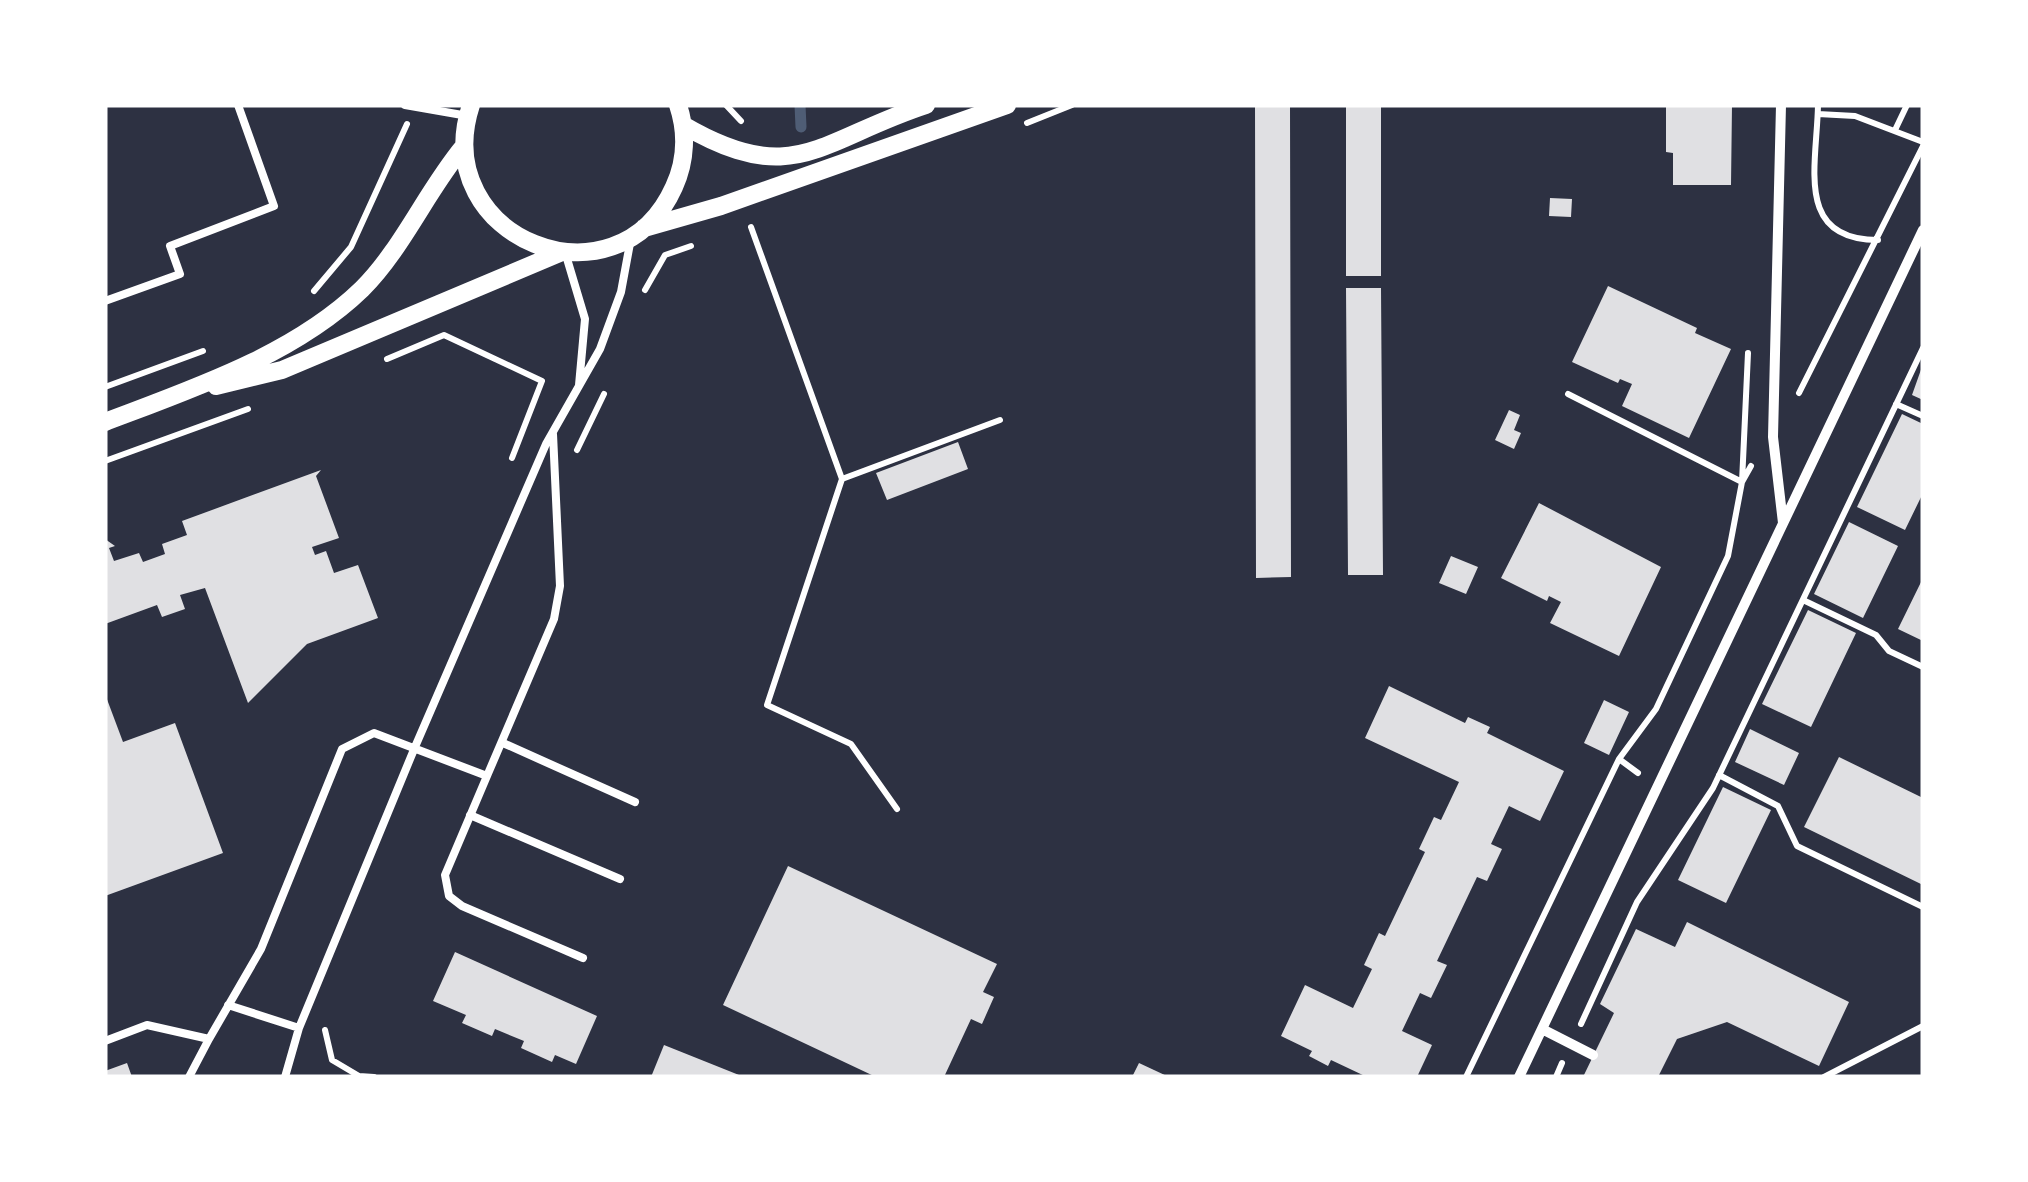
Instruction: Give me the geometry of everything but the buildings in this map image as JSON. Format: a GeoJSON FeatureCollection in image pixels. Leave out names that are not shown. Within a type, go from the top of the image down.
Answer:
{"type":"FeatureCollection","features":[{"type":"Feature","properties":{"kind":"street"},"geometry":{"type":"LineString","coordinates":[[638,233],[677,181],[683,163],[683,125],[678,105]]}},
{"type":"Feature","properties":{"kind":"street"},"geometry":{"type":"LineString","coordinates":[[683,125],[739,153],[780,160],[926,105]]}},
{"type":"Feature","properties":{"kind":"street"},"geometry":{"type":"LineString","coordinates":[[177,395],[282,370],[563,252],[610,247],[638,233],[1007,105]]}},
{"type":"Feature","properties":{"kind":"street"},"geometry":{"type":"LineString","coordinates":[[1780,105],[1772,437],[1783,527]]}},
{"type":"Feature","properties":{"kind":"street"},"geometry":{"type":"LineString","coordinates":[[470,110],[464,146],[472,184],[493,217],[525,241],[563,252]]}},
{"type":"Feature","properties":{"kind":"street"},"geometry":{"type":"LineString","coordinates":[[105,422],[177,395],[270,352],[333,314],[364,287],[464,146]]}},
{"type":"Feature","properties":{"kind":"street"},"geometry":{"type":"LineString","coordinates":[[1518,1077],[1923,230]]}},
{"type":"Feature","properties":{"kind":"street"},"geometry":{"type":"LineString","coordinates":[[1542,1029],[1594,1055]]}},
{"type":"Feature","properties":{"kind":"lane"},"geometry":{"type":"LineString","coordinates":[[105,301],[180,274],[170,246],[274,206],[238,105]]}},
{"type":"Feature","properties":{"kind":"lane"},"geometry":{"type":"LineString","coordinates":[[410,106],[470,110]]}},
{"type":"Feature","properties":{"kind":"lane"},"geometry":{"type":"LineString","coordinates":[[285,1077],[299,1028],[414,748],[553,434],[577,394],[622,292],[638,233]]}},
{"type":"Feature","properties":{"kind":"lane"},"geometry":{"type":"LineString","coordinates":[[563,252],[585,318],[577,394]]}},
{"type":"Feature","properties":{"kind":"lane"},"geometry":{"type":"LineString","coordinates":[[553,434],[560,586],[554,620],[445,875],[449,896],[462,906],[583,958]]}},
{"type":"Feature","properties":{"kind":"lane"},"geometry":{"type":"LineString","coordinates":[[189,1077],[261,948],[342,750],[374,732],[487,776]]}},
{"type":"Feature","properties":{"kind":"lane"},"geometry":{"type":"LineString","coordinates":[[503,743],[635,802]]}},
{"type":"Feature","properties":{"kind":"lane"},"geometry":{"type":"LineString","coordinates":[[470,815],[620,878]]}},
{"type":"Feature","properties":{"kind":"lane"},"geometry":{"type":"LineString","coordinates":[[228,1005],[299,1028]]}},
{"type":"Feature","properties":{"kind":"lane"},"geometry":{"type":"LineString","coordinates":[[105,1041],[148,1025],[209,1039]]}},
{"type":"Feature","properties":{"kind":"path"},"geometry":{"type":"LineString","coordinates":[[726,105],[746,126]]}},
{"type":"Feature","properties":{"kind":"path"},"geometry":{"type":"LineString","coordinates":[[1018,126],[1072,105]]}},
{"type":"Feature","properties":{"kind":"path"},"geometry":{"type":"LineString","coordinates":[[1896,128],[1907,105]]}},
{"type":"Feature","properties":{"kind":"path"},"geometry":{"type":"LineString","coordinates":[[309,296],[351,246],[410,106]]}},
{"type":"Feature","properties":{"kind":"path"},"geometry":{"type":"LineString","coordinates":[[1742,482],[1819,360],[1878,240],[1923,144],[1896,128],[1818,110],[1816,206],[1825,223],[1842,237],[1878,240]]}},
{"type":"Feature","properties":{"kind":"path"},"geometry":{"type":"LineString","coordinates":[[734,232],[768,221]]}},
{"type":"Feature","properties":{"kind":"path"},"geometry":{"type":"LineString","coordinates":[[751,227],[842,479],[767,704],[851,744],[898,808]]}},
{"type":"Feature","properties":{"kind":"path"},"geometry":{"type":"LineString","coordinates":[[644,292],[665,255],[699,244]]}},
{"type":"Feature","properties":{"kind":"path"},"geometry":{"type":"LineString","coordinates":[[384,360],[444,335],[542,381],[506,472]]}},
{"type":"Feature","properties":{"kind":"path"},"geometry":{"type":"LineString","coordinates":[[105,387],[216,346]]}},
{"type":"Feature","properties":{"kind":"path"},"geometry":{"type":"LineString","coordinates":[[1556,1077],[1637,902],[1719,775],[1923,348]]}},
{"type":"Feature","properties":{"kind":"path"},"geometry":{"type":"LineString","coordinates":[[1466,1077],[1618,760],[1656,709],[1728,556],[1742,482],[1748,351]]}},
{"type":"Feature","properties":{"kind":"path"},"geometry":{"type":"LineString","coordinates":[[555,495],[608,386]]}},
{"type":"Feature","properties":{"kind":"path"},"geometry":{"type":"LineString","coordinates":[[1568,394],[1742,482]]}},
{"type":"Feature","properties":{"kind":"path"},"geometry":{"type":"LineString","coordinates":[[1896,404],[1923,416]]}},
{"type":"Feature","properties":{"kind":"path"},"geometry":{"type":"LineString","coordinates":[[105,461],[260,405]]}},
{"type":"Feature","properties":{"kind":"path"},"geometry":{"type":"LineString","coordinates":[[842,479],[1000,420]]}},
{"type":"Feature","properties":{"kind":"path"},"geometry":{"type":"LineString","coordinates":[[1802,600],[1876,635],[1889,652],[1923,667]]}},
{"type":"Feature","properties":{"kind":"path"},"geometry":{"type":"LineString","coordinates":[[1719,775],[1778,806],[1797,846],[1923,908]]}},
{"type":"Feature","properties":{"kind":"path"},"geometry":{"type":"LineString","coordinates":[[330,1018],[322,1036],[332,1060],[359,1076],[374,1077]]}},
{"type":"Feature","properties":{"kind":"path"},"geometry":{"type":"LineString","coordinates":[[1824,1077],[1923,1026]]}},
{"type":"Feature","properties":{"kind":"waterway"},"geometry":{"type":"LineString","coordinates":[[800,105],[801,127]]}}]}
